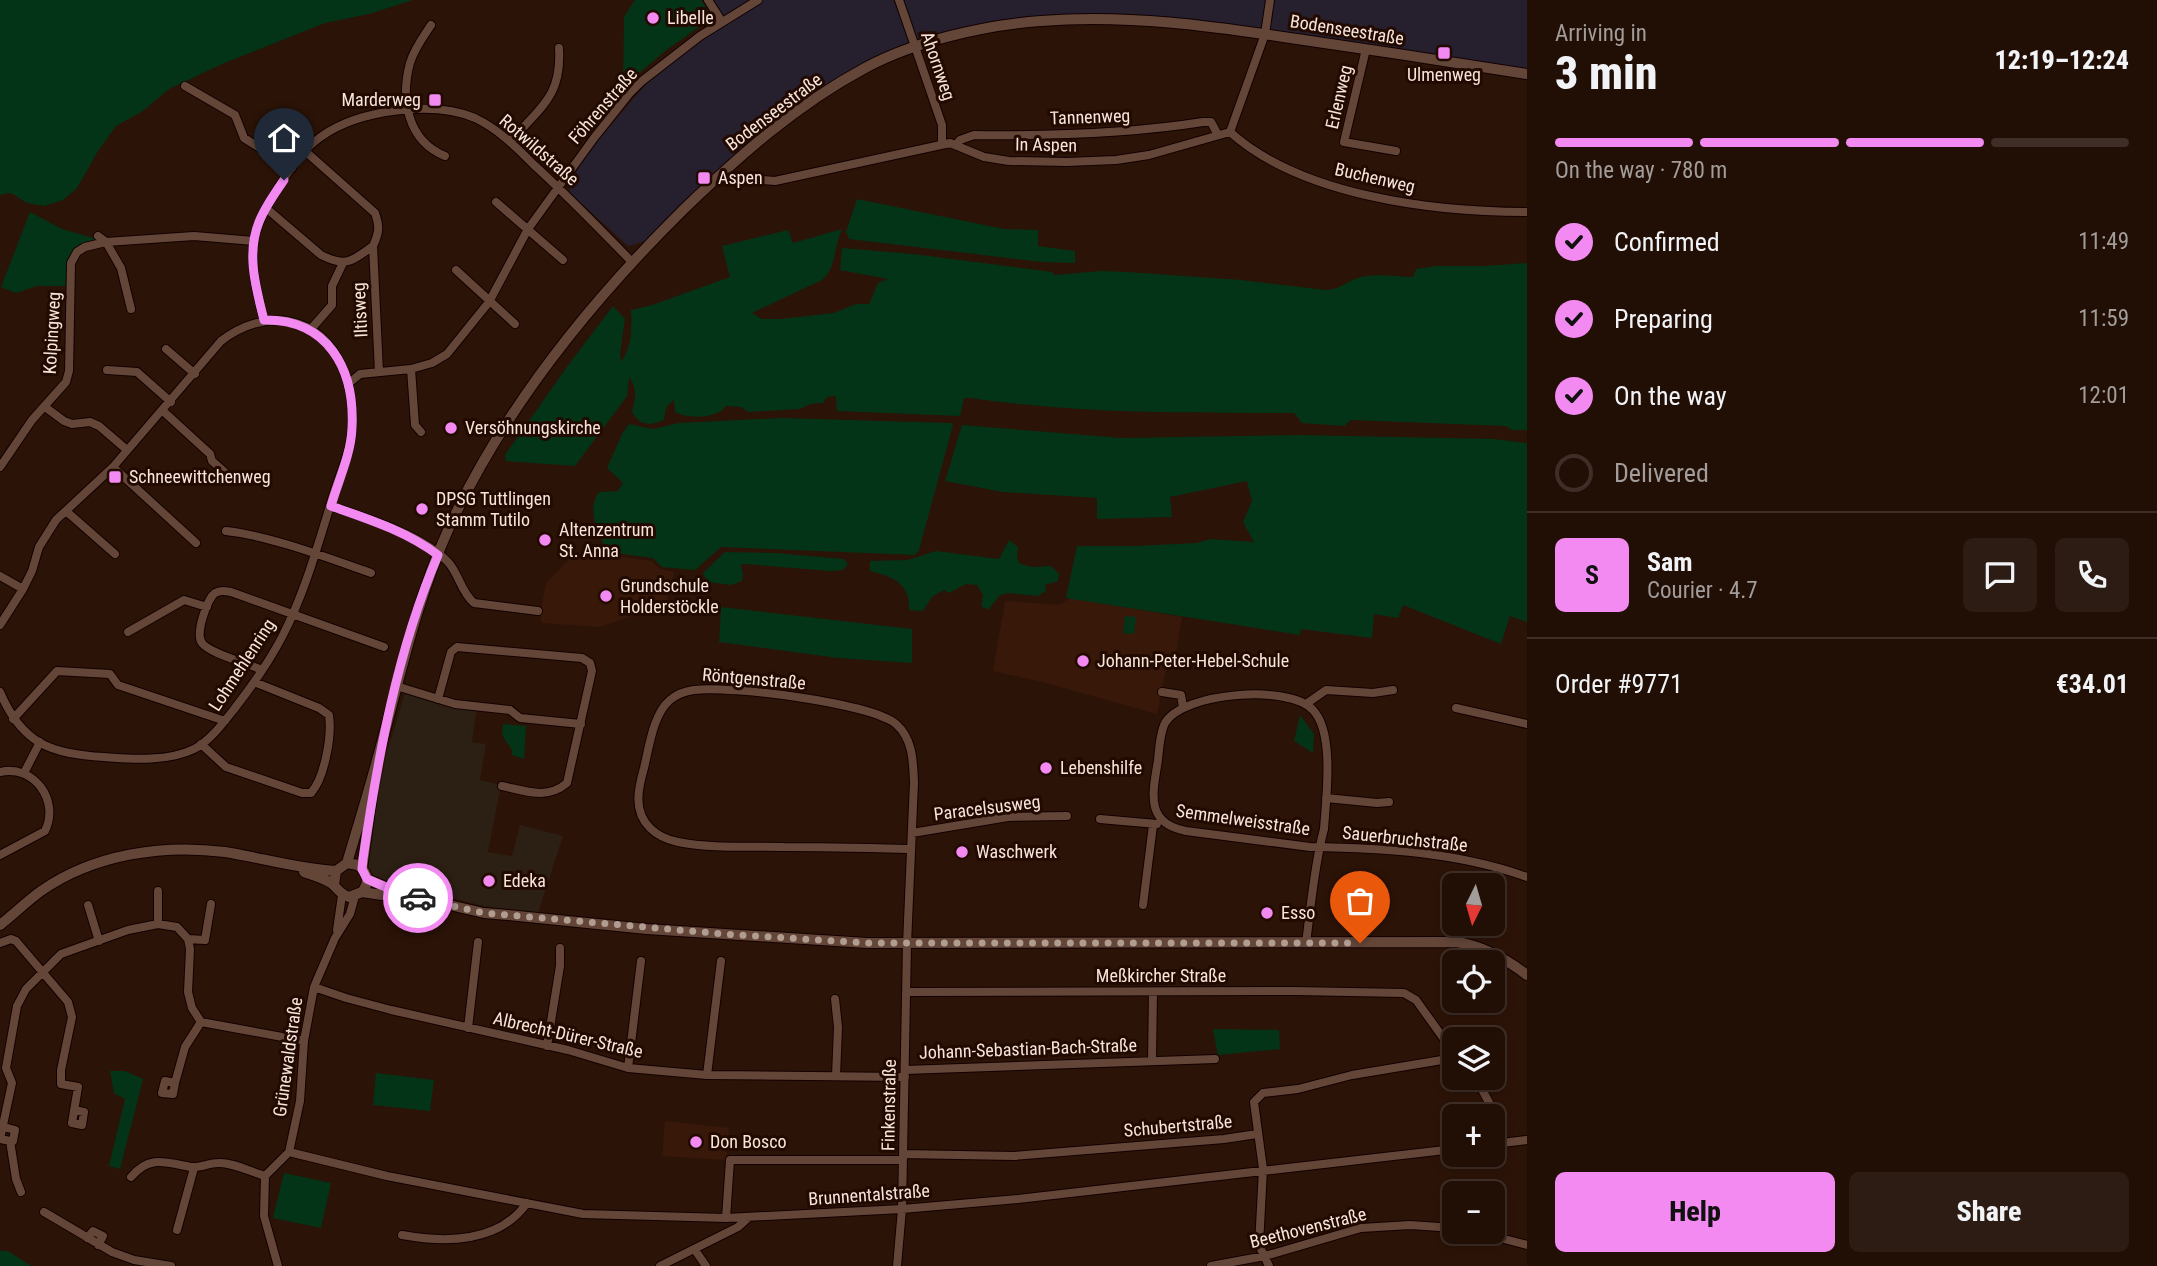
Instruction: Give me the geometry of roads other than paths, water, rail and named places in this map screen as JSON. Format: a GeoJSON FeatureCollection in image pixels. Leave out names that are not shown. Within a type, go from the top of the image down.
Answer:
{"type":"FeatureCollection","features":[{"type":"Feature","properties":{"kind":"street"},"geometry":{"type":"LineString","coordinates":[[708,0],[722,22]]}},
{"type":"Feature","properties":{"kind":"street","name":"Föhrenstraße"},"geometry":{"type":"LineString","coordinates":[[348,384],[360,374],[411,369],[432,363],[447,354],[489,302],[528,229],[629,94],[722,22],[757,0]]}},
{"type":"Feature","properties":{"kind":"street","name":"Ahornweg"},"geometry":{"type":"LineString","coordinates":[[899,0],[942,125],[942,144]]}},
{"type":"Feature","properties":{"kind":"street"},"geometry":{"type":"LineString","coordinates":[[1230,132],[1265,34],[1270,0]]}},
{"type":"Feature","properties":{"kind":"street","name":"Bodenseestraße"},"geometry":{"type":"LineString","coordinates":[[347,863],[419,603],[462,500],[519,404],[631,261],[724,170],[795,111],[870,65],[941,38],[1040,21],[1077,19],[1190,23],[1527,74]]}},
{"type":"Feature","properties":{"kind":"street"},"geometry":{"type":"LineString","coordinates":[[431,25],[418,44],[410,63],[408,111],[410,124],[416,134],[428,147],[445,156]]}},
{"type":"Feature","properties":{"kind":"street"},"geometry":{"type":"LineString","coordinates":[[511,141],[544,105],[556,85],[560,69],[559,48]]}},
{"type":"Feature","properties":{"kind":"street","name":"Erlenweg"},"geometry":{"type":"LineString","coordinates":[[1366,49],[1344,142],[1396,151]]}},
{"type":"Feature","properties":{"kind":"street"},"geometry":{"type":"LineString","coordinates":[[185,86],[235,115],[244,138],[292,168]]}},
{"type":"Feature","properties":{"kind":"street","name":"Rotwildstraße"},"geometry":{"type":"LineString","coordinates":[[264,320],[253,271],[254,241],[259,221],[292,168],[305,151],[338,127],[359,119],[408,111],[435,109],[458,113],[489,125],[511,141],[631,261]]}},
{"type":"Feature","properties":{"kind":"street","name":"Tannenweg"},"geometry":{"type":"LineString","coordinates":[[957,144],[960,140],[974,135],[1096,134],[1152,130],[1203,122],[1211,122],[1219,135]]}},
{"type":"Feature","properties":{"kind":"street","name":"In Aspen"},"geometry":{"type":"LineString","coordinates":[[762,180],[775,181],[942,144],[957,144],[984,157],[1009,161],[1116,160],[1149,156],[1230,132]]}},
{"type":"Feature","properties":{"kind":"street","name":"Buchenweg"},"geometry":{"type":"LineString","coordinates":[[1230,132],[1272,162],[1308,177],[1364,194],[1461,209],[1527,212]]}},
{"type":"Feature","properties":{"kind":"street","name":"Iltisweg"},"geometry":{"type":"LineString","coordinates":[[305,151],[375,214],[380,232],[373,246],[379,372]]}},
{"type":"Feature","properties":{"kind":"street"},"geometry":{"type":"LineString","coordinates":[[496,202],[563,260]]}},
{"type":"Feature","properties":{"kind":"street"},"geometry":{"type":"LineString","coordinates":[[266,208],[321,255],[342,263]]}},
{"type":"Feature","properties":{"kind":"street"},"geometry":{"type":"LineString","coordinates":[[98,236],[106,242],[121,268],[131,309]]}},
{"type":"Feature","properties":{"kind":"street","name":"Kolpingweg"},"geometry":{"type":"LineString","coordinates":[[0,467],[32,420],[69,377],[71,264],[77,252],[85,247],[106,242],[194,236],[254,241]]}},
{"type":"Feature","properties":{"kind":"street"},"geometry":{"type":"LineString","coordinates":[[0,625],[23,589],[47,531],[113,467],[221,341],[247,325],[264,320],[291,321],[311,329],[332,305],[332,286],[342,263],[373,246]]}},
{"type":"Feature","properties":{"kind":"street"},"geometry":{"type":"LineString","coordinates":[[456,270],[515,324]]}},
{"type":"Feature","properties":{"kind":"street","name":"Lohmehlenring"},"geometry":{"type":"LineString","coordinates":[[0,692],[18,726],[40,743],[66,753],[135,758],[177,755],[201,744],[225,721],[274,652],[292,615],[349,448],[352,429],[348,384],[337,356],[311,329]]}},
{"type":"Feature","properties":{"kind":"street"},"geometry":{"type":"LineString","coordinates":[[166,349],[195,374]]}},
{"type":"Feature","properties":{"kind":"street"},"geometry":{"type":"LineString","coordinates":[[411,369],[415,425],[421,432]]}},
{"type":"Feature","properties":{"kind":"street"},"geometry":{"type":"LineString","coordinates":[[107,370],[137,372],[171,402]]}},
{"type":"Feature","properties":{"kind":"street"},"geometry":{"type":"LineString","coordinates":[[45,407],[72,424],[90,422],[99,426],[127,450]]}},
{"type":"Feature","properties":{"kind":"street"},"geometry":{"type":"LineString","coordinates":[[163,411],[235,481]]}},
{"type":"Feature","properties":{"kind":"street"},"geometry":{"type":"LineString","coordinates":[[113,467],[196,543]]}},
{"type":"Feature","properties":{"kind":"street"},"geometry":{"type":"LineString","coordinates":[[331,506],[385,526],[426,546],[448,562],[465,593],[474,603],[538,611]]}},
{"type":"Feature","properties":{"kind":"street"},"geometry":{"type":"LineString","coordinates":[[66,511],[115,554]]}},
{"type":"Feature","properties":{"kind":"street"},"geometry":{"type":"LineString","coordinates":[[226,531],[244,533],[315,553],[371,573]]}},
{"type":"Feature","properties":{"kind":"street"},"geometry":{"type":"LineString","coordinates":[[0,576],[23,589]]}},
{"type":"Feature","properties":{"kind":"street"},"geometry":{"type":"LineString","coordinates":[[262,670],[212,650],[202,643],[200,625],[212,596],[223,590],[292,615]]}},
{"type":"Feature","properties":{"kind":"street"},"geometry":{"type":"LineString","coordinates":[[128,632],[184,600],[207,607]]}},
{"type":"Feature","properties":{"kind":"street","name":"Lohmehlenring"},"geometry":{"type":"LineString","coordinates":[[292,615],[384,647]]}},
{"type":"Feature","properties":{"kind":"street"},"geometry":{"type":"LineString","coordinates":[[438,699],[451,652],[457,647],[582,657],[590,663],[592,671],[567,783],[558,791],[541,794],[502,786]]}},
{"type":"Feature","properties":{"kind":"street"},"geometry":{"type":"LineString","coordinates":[[13,719],[57,671],[110,674],[118,685],[225,721]]}},
{"type":"Feature","properties":{"kind":"street"},"geometry":{"type":"LineString","coordinates":[[201,744],[226,767],[302,793],[311,793],[318,785],[332,730],[329,715],[319,708],[254,682]]}},
{"type":"Feature","properties":{"kind":"street"},"geometry":{"type":"LineString","coordinates":[[396,686],[455,704],[510,710],[520,718],[581,724]]}},
{"type":"Feature","properties":{"kind":"street","name":"Röntgenstraße"},"geometry":{"type":"LineString","coordinates":[[908,944],[914,782],[911,746],[903,731],[889,719],[862,710],[800,697],[751,691],[691,690],[672,699],[660,713],[648,751],[638,800],[646,823],[665,838],[714,846],[911,849]]}},
{"type":"Feature","properties":{"kind":"street"},"geometry":{"type":"LineString","coordinates":[[1306,704],[1326,690],[1373,693],[1393,690]]}},
{"type":"Feature","properties":{"kind":"street","name":"Semmelweisstraße"},"geometry":{"type":"LineString","coordinates":[[1162,692],[1206,698],[1269,695],[1306,704],[1319,718],[1324,735],[1326,798],[1307,943]]}},
{"type":"Feature","properties":{"kind":"street"},"geometry":{"type":"LineString","coordinates":[[1181,695],[1183,708]]}},
{"type":"Feature","properties":{"kind":"street","name":"Semmelweisstraße"},"geometry":{"type":"LineString","coordinates":[[1206,698],[1183,708],[1165,723],[1153,802],[1164,823],[1174,829],[1186,831],[1321,847]]}},
{"type":"Feature","properties":{"kind":"street"},"geometry":{"type":"LineString","coordinates":[[1456,708],[1527,724]]}},
{"type":"Feature","properties":{"kind":"street"},"geometry":{"type":"LineString","coordinates":[[24,773],[40,743]]}},
{"type":"Feature","properties":{"kind":"street","name":"Bodenseestraße"},"geometry":{"type":"LineString","coordinates":[[362,869],[377,760]]}},
{"type":"Feature","properties":{"kind":"street"},"geometry":{"type":"LineString","coordinates":[[0,772],[17,770],[24,773],[40,787],[50,803],[51,812],[45,831],[0,855]]}},
{"type":"Feature","properties":{"kind":"street","name":"Semmelweisstraße"},"geometry":{"type":"LineString","coordinates":[[1326,798],[1389,802]]}},
{"type":"Feature","properties":{"kind":"street","name":"Paracelsusweg"},"geometry":{"type":"LineString","coordinates":[[912,833],[1008,817],[1067,816]]}},
{"type":"Feature","properties":{"kind":"street"},"geometry":{"type":"LineString","coordinates":[[1100,819],[1153,825],[1164,823]]}},
{"type":"Feature","properties":{"kind":"street","name":"Semmelweisstraße"},"geometry":{"type":"LineString","coordinates":[[1143,905],[1153,825]]}},
{"type":"Feature","properties":{"kind":"street","name":"Sauerbruchstraße"},"geometry":{"type":"LineString","coordinates":[[1321,847],[1430,854],[1527,877]]}},
{"type":"Feature","properties":{"kind":"street"},"geometry":{"type":"LineString","coordinates":[[0,925],[42,890],[61,879],[85,868],[148,851],[195,849],[336,872]]}},
{"type":"Feature","properties":{"kind":"street"},"geometry":{"type":"LineString","coordinates":[[280,863],[334,885],[342,895],[382,895],[398,892]]}},
{"type":"Feature","properties":{"kind":"street"},"geometry":{"type":"LineString","coordinates":[[334,885],[336,872],[347,863],[358,865],[367,879],[398,892],[484,913],[724,934],[908,944],[1456,942],[1489,951],[1527,975]]}},
{"type":"Feature","properties":{"kind":"street"},"geometry":{"type":"LineString","coordinates":[[359,894],[367,879]]}},
{"type":"Feature","properties":{"kind":"street"},"geometry":{"type":"LineString","coordinates":[[158,891],[158,924]]}},
{"type":"Feature","properties":{"kind":"street","name":"Grünewaldstraße"},"geometry":{"type":"LineString","coordinates":[[289,1152],[300,1101],[304,1041],[314,987],[335,938],[359,894]]}},
{"type":"Feature","properties":{"kind":"street","name":"Grünewaldstraße"},"geometry":{"type":"LineString","coordinates":[[335,938],[342,895]]}},
{"type":"Feature","properties":{"kind":"street"},"geometry":{"type":"LineString","coordinates":[[188,939],[205,940],[211,904]]}},
{"type":"Feature","properties":{"kind":"street"},"geometry":{"type":"LineString","coordinates":[[88,905],[99,941]]}},
{"type":"Feature","properties":{"kind":"street"},"geometry":{"type":"LineString","coordinates":[[21,1192],[16,1180],[10,1141],[13,1141],[15,1130],[4,1127],[12,1083],[6,1068],[21,995],[61,954],[128,930],[158,924],[177,927],[188,939],[188,992],[192,1009],[201,1022],[304,1041]]}},
{"type":"Feature","properties":{"kind":"street"},"geometry":{"type":"LineString","coordinates":[[0,943],[11,939],[16,941],[72,1010],[61,1084],[78,1087],[74,1110]]}},
{"type":"Feature","properties":{"kind":"street"},"geometry":{"type":"LineString","coordinates":[[468,1028],[478,942]]}},
{"type":"Feature","properties":{"kind":"street","name":"Finkenstraße"},"geometry":{"type":"LineString","coordinates":[[897,1266],[902,1209],[908,944]]}},
{"type":"Feature","properties":{"kind":"street"},"geometry":{"type":"LineString","coordinates":[[547,1045],[560,966],[560,948]]}},
{"type":"Feature","properties":{"kind":"street"},"geometry":{"type":"LineString","coordinates":[[628,1068],[641,961]]}},
{"type":"Feature","properties":{"kind":"street"},"geometry":{"type":"LineString","coordinates":[[707,1075],[721,961]]}},
{"type":"Feature","properties":{"kind":"street","name":"Albrecht-Dürer-Straße"},"geometry":{"type":"LineString","coordinates":[[314,987],[346,998],[547,1045],[628,1068],[707,1075],[836,1076],[905,1073]]}},
{"type":"Feature","properties":{"kind":"street","name":"Meßkircher Straße"},"geometry":{"type":"LineString","coordinates":[[907,992],[1404,993],[1414,998],[1442,1036]]}},
{"type":"Feature","properties":{"kind":"street","name":"Johann-Sebastian-Bach-Straße"},"geometry":{"type":"LineString","coordinates":[[1152,1059],[1153,992]]}},
{"type":"Feature","properties":{"kind":"street"},"geometry":{"type":"LineString","coordinates":[[835,999],[838,1027],[836,1076]]}},
{"type":"Feature","properties":{"kind":"street"},"geometry":{"type":"LineString","coordinates":[[175,1083],[184,1046],[201,1022]]}},
{"type":"Feature","properties":{"kind":"street","name":"Johann-Sebastian-Bach-Straße"},"geometry":{"type":"LineString","coordinates":[[905,1073],[1152,1059],[1215,1059]]}},
{"type":"Feature","properties":{"kind":"street","name":"Schubertstraße"},"geometry":{"type":"LineString","coordinates":[[726,1219],[730,1160],[1014,1156],[1257,1134],[1254,1102],[1263,1093],[1298,1089],[1352,1075],[1442,1060]]}},
{"type":"Feature","properties":{"kind":"street"},"geometry":{"type":"LineString","coordinates":[[1257,1134],[1263,1169],[1259,1245],[1269,1266]]}},
{"type":"Feature","properties":{"kind":"street"},"geometry":{"type":"LineString","coordinates":[[1505,1143],[1527,1140]]}},
{"type":"Feature","properties":{"kind":"street","name":"Brunnentalstraße"},"geometry":{"type":"LineString","coordinates":[[289,1152],[387,1176],[592,1215],[726,1219],[1018,1199],[1442,1150]]}},
{"type":"Feature","properties":{"kind":"street"},"geometry":{"type":"LineString","coordinates":[[278,1266],[264,1216],[265,1176],[289,1152]]}},
{"type":"Feature","properties":{"kind":"street"},"geometry":{"type":"LineString","coordinates":[[131,1177],[136,1171],[158,1161],[194,1168],[220,1162],[265,1176]]}},
{"type":"Feature","properties":{"kind":"street"},"geometry":{"type":"LineString","coordinates":[[177,1230],[194,1168]]}},
{"type":"Feature","properties":{"kind":"street"},"geometry":{"type":"LineString","coordinates":[[402,1235],[445,1240],[471,1237],[512,1221],[527,1203]]}},
{"type":"Feature","properties":{"kind":"street"},"geometry":{"type":"LineString","coordinates":[[44,1212],[111,1252],[134,1260],[171,1266]]}},
{"type":"Feature","properties":{"kind":"street"},"geometry":{"type":"LineString","coordinates":[[660,1266],[738,1227],[747,1218]]}},
{"type":"Feature","properties":{"kind":"street","name":"Beethovenstraße"},"geometry":{"type":"LineString","coordinates":[[1211,1266],[1265,1256],[1361,1228],[1410,1225],[1442,1227]]}},
{"type":"Feature","properties":{"kind":"street"},"geometry":{"type":"LineString","coordinates":[[1505,1239],[1527,1245]]}},
{"type":"Feature","properties":{"kind":"street"},"geometry":{"type":"LineString","coordinates":[[695,1250],[706,1266]]}},
{"type":"Feature","properties":{"kind":"place","name":"Libelle"},"geometry":{"type":"Point","coordinates":[653,18]}},
{"type":"Feature","properties":{"kind":"place","name":"Ulmenweg"},"geometry":{"type":"Point","coordinates":[1444,53]}},
{"type":"Feature","properties":{"kind":"place","name":"Marderweg"},"geometry":{"type":"Point","coordinates":[435,100]}},
{"type":"Feature","properties":{"kind":"place","name":"Aspen"},"geometry":{"type":"Point","coordinates":[704,178]}},
{"type":"Feature","properties":{"kind":"place","name":"Versöhnungskirche"},"geometry":{"type":"Point","coordinates":[451,428]}},
{"type":"Feature","properties":{"kind":"place","name":"Schneewittchenweg"},"geometry":{"type":"Point","coordinates":[115,477]}},
{"type":"Feature","properties":{"kind":"place","name":"DPSG Tuttlingen Stamm Tutilo"},"geometry":{"type":"Point","coordinates":[422,509]}},
{"type":"Feature","properties":{"kind":"place","name":"Altenzentrum St. Anna"},"geometry":{"type":"Point","coordinates":[545,540]}},
{"type":"Feature","properties":{"kind":"place","name":"Grundschule Holderstöckle"},"geometry":{"type":"Point","coordinates":[606,596]}},
{"type":"Feature","properties":{"kind":"place","name":"Johann-Peter-Hebel-Schule"},"geometry":{"type":"Point","coordinates":[1083,661]}},
{"type":"Feature","properties":{"kind":"place","name":"Lebenshilfe"},"geometry":{"type":"Point","coordinates":[1046,768]}},
{"type":"Feature","properties":{"kind":"place","name":"Waschwerk"},"geometry":{"type":"Point","coordinates":[962,852]}},
{"type":"Feature","properties":{"kind":"place","name":"Edeka"},"geometry":{"type":"Point","coordinates":[489,881]}},
{"type":"Feature","properties":{"kind":"place","name":"Esso"},"geometry":{"type":"Point","coordinates":[1267,913]}},
{"type":"Feature","properties":{"kind":"place","name":"Don Bosco"},"geometry":{"type":"Point","coordinates":[696,1142]}}]}
